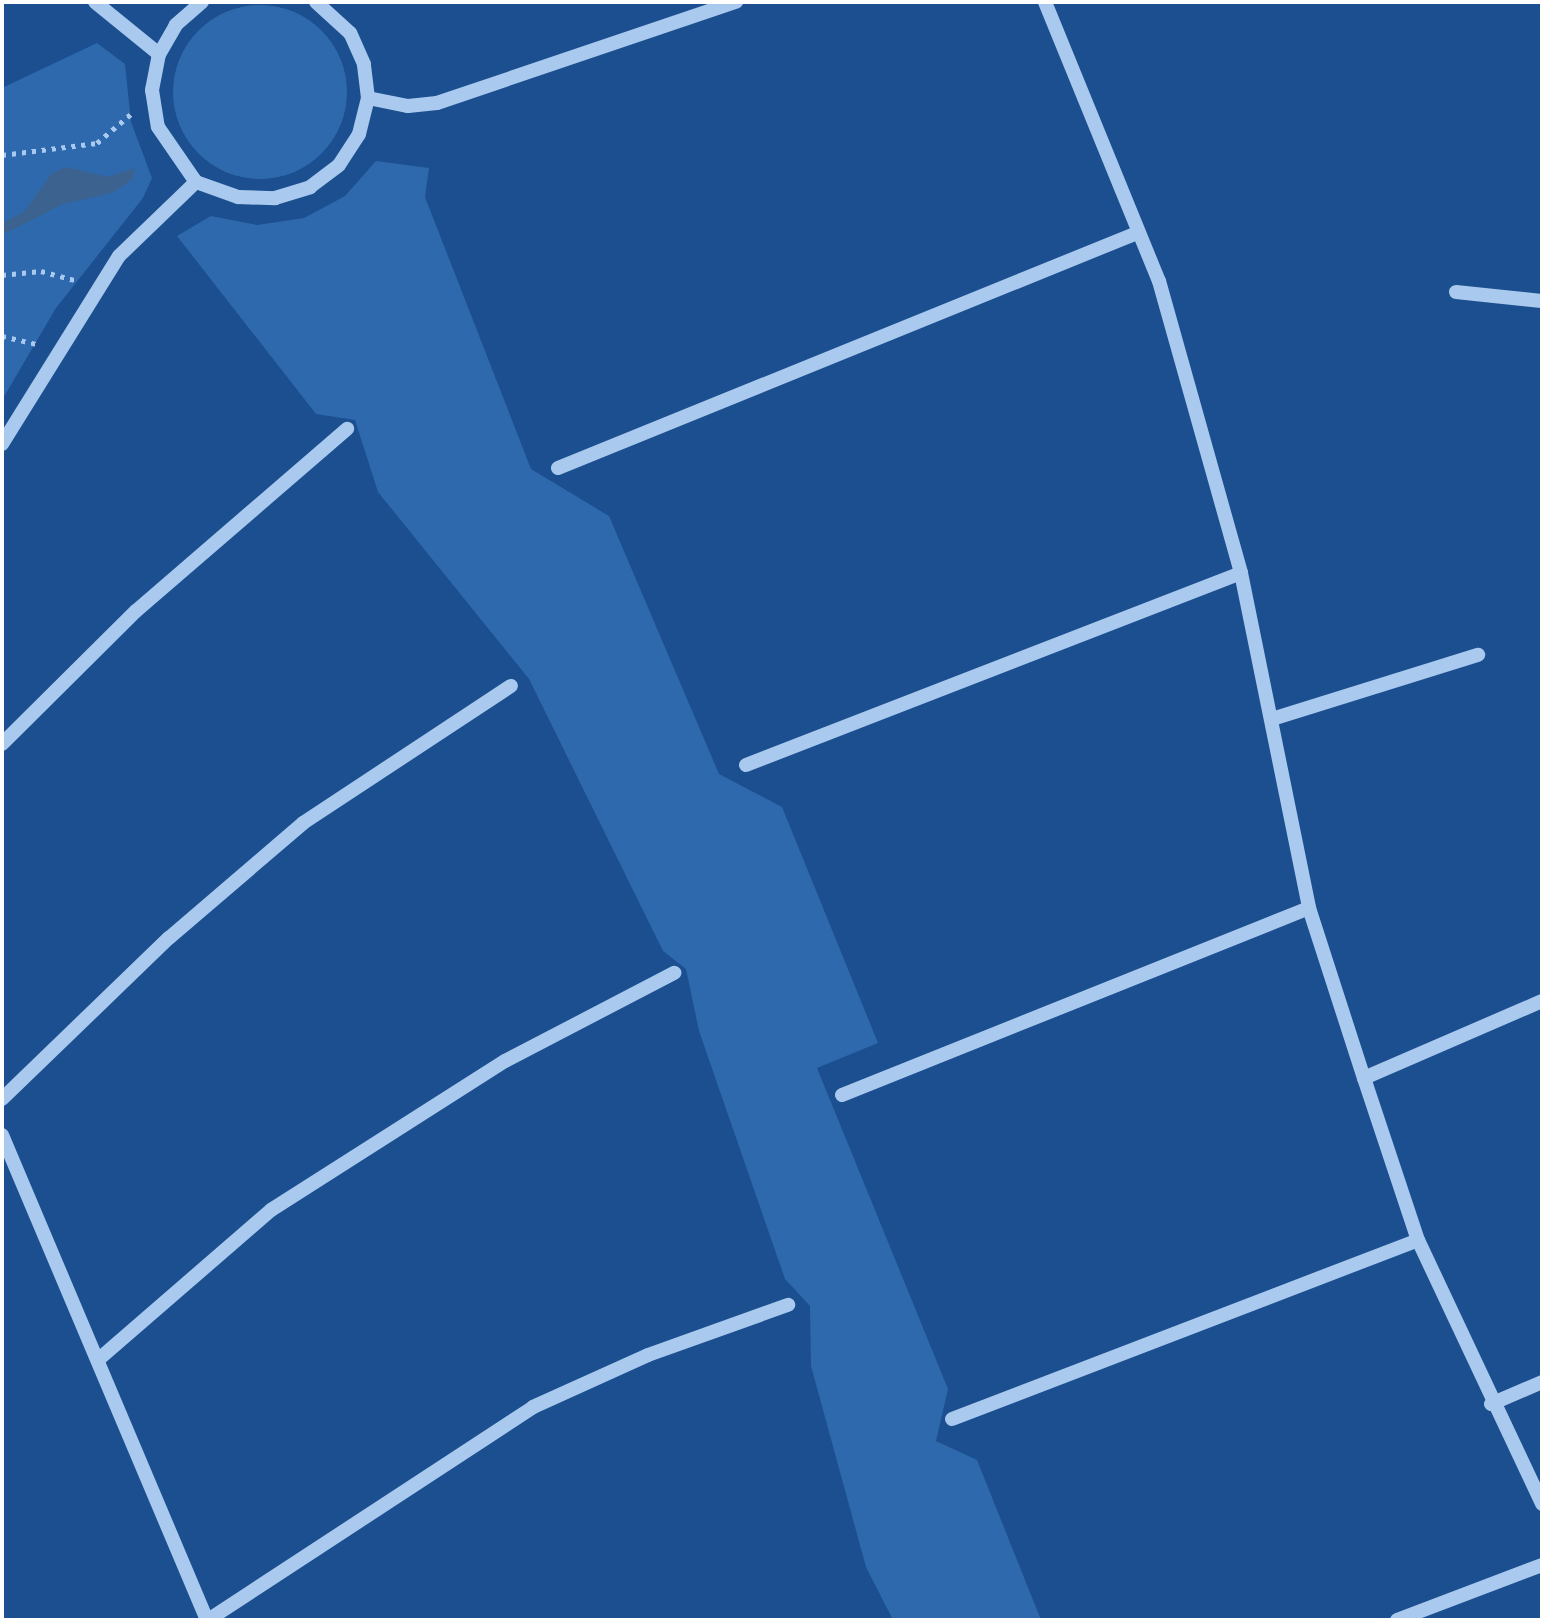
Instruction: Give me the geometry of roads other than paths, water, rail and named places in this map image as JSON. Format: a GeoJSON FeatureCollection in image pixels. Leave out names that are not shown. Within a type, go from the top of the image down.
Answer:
{"type":"FeatureCollection","features":[{"type":"Feature","properties":{"kind":"street"},"geometry":{"type":"LineString","coordinates":[[95,2],[159,54]]}},
{"type":"Feature","properties":{"kind":"street"},"geometry":{"type":"LineString","coordinates":[[201,2],[176,25],[159,54],[152,90],[158,127],[196,182],[250,197],[275,198],[310,187],[339,165],[359,134],[368,98],[364,64],[350,33],[316,2]]}},
{"type":"Feature","properties":{"kind":"street"},"geometry":{"type":"LineString","coordinates":[[368,98],[408,106],[437,103],[736,2]]}},
{"type":"Feature","properties":{"kind":"street"},"geometry":{"type":"LineString","coordinates":[[1045,2],[1159,281],[1241,573],[1309,908],[1364,1078],[1418,1240],[1491,1404],[1542,1504]]}},
{"type":"Feature","properties":{"kind":"street"},"geometry":{"type":"LineString","coordinates":[[2,444],[119,256],[196,182]]}},
{"type":"Feature","properties":{"kind":"street"},"geometry":{"type":"LineString","coordinates":[[558,468],[1137,233]]}},
{"type":"Feature","properties":{"kind":"street"},"geometry":{"type":"LineString","coordinates":[[1456,292],[1542,301]]}},
{"type":"Feature","properties":{"kind":"street"},"geometry":{"type":"LineString","coordinates":[[2,744],[136,611],[347,429]]}},
{"type":"Feature","properties":{"kind":"street"},"geometry":{"type":"LineString","coordinates":[[746,765],[1241,573]]}},
{"type":"Feature","properties":{"kind":"street"},"geometry":{"type":"LineString","coordinates":[[1272,719],[1478,655]]}},
{"type":"Feature","properties":{"kind":"street"},"geometry":{"type":"LineString","coordinates":[[2,1099],[169,938],[303,823],[511,686]]}},
{"type":"Feature","properties":{"kind":"street"},"geometry":{"type":"LineString","coordinates":[[842,1095],[1309,908]]}},
{"type":"Feature","properties":{"kind":"street"},"geometry":{"type":"LineString","coordinates":[[99,1359],[271,1210],[505,1061],[674,973]]}},
{"type":"Feature","properties":{"kind":"street"},"geometry":{"type":"LineString","coordinates":[[1364,1078],[1542,1001]]}},
{"type":"Feature","properties":{"kind":"street"},"geometry":{"type":"LineString","coordinates":[[2,1135],[208,1620],[533,1407],[648,1355],[788,1305]]}},
{"type":"Feature","properties":{"kind":"street"},"geometry":{"type":"LineString","coordinates":[[952,1419],[1418,1240]]}},
{"type":"Feature","properties":{"kind":"street"},"geometry":{"type":"LineString","coordinates":[[1491,1404],[1542,1382]]}},
{"type":"Feature","properties":{"kind":"street"},"geometry":{"type":"LineString","coordinates":[[1397,1620],[1542,1565]]}}]}
